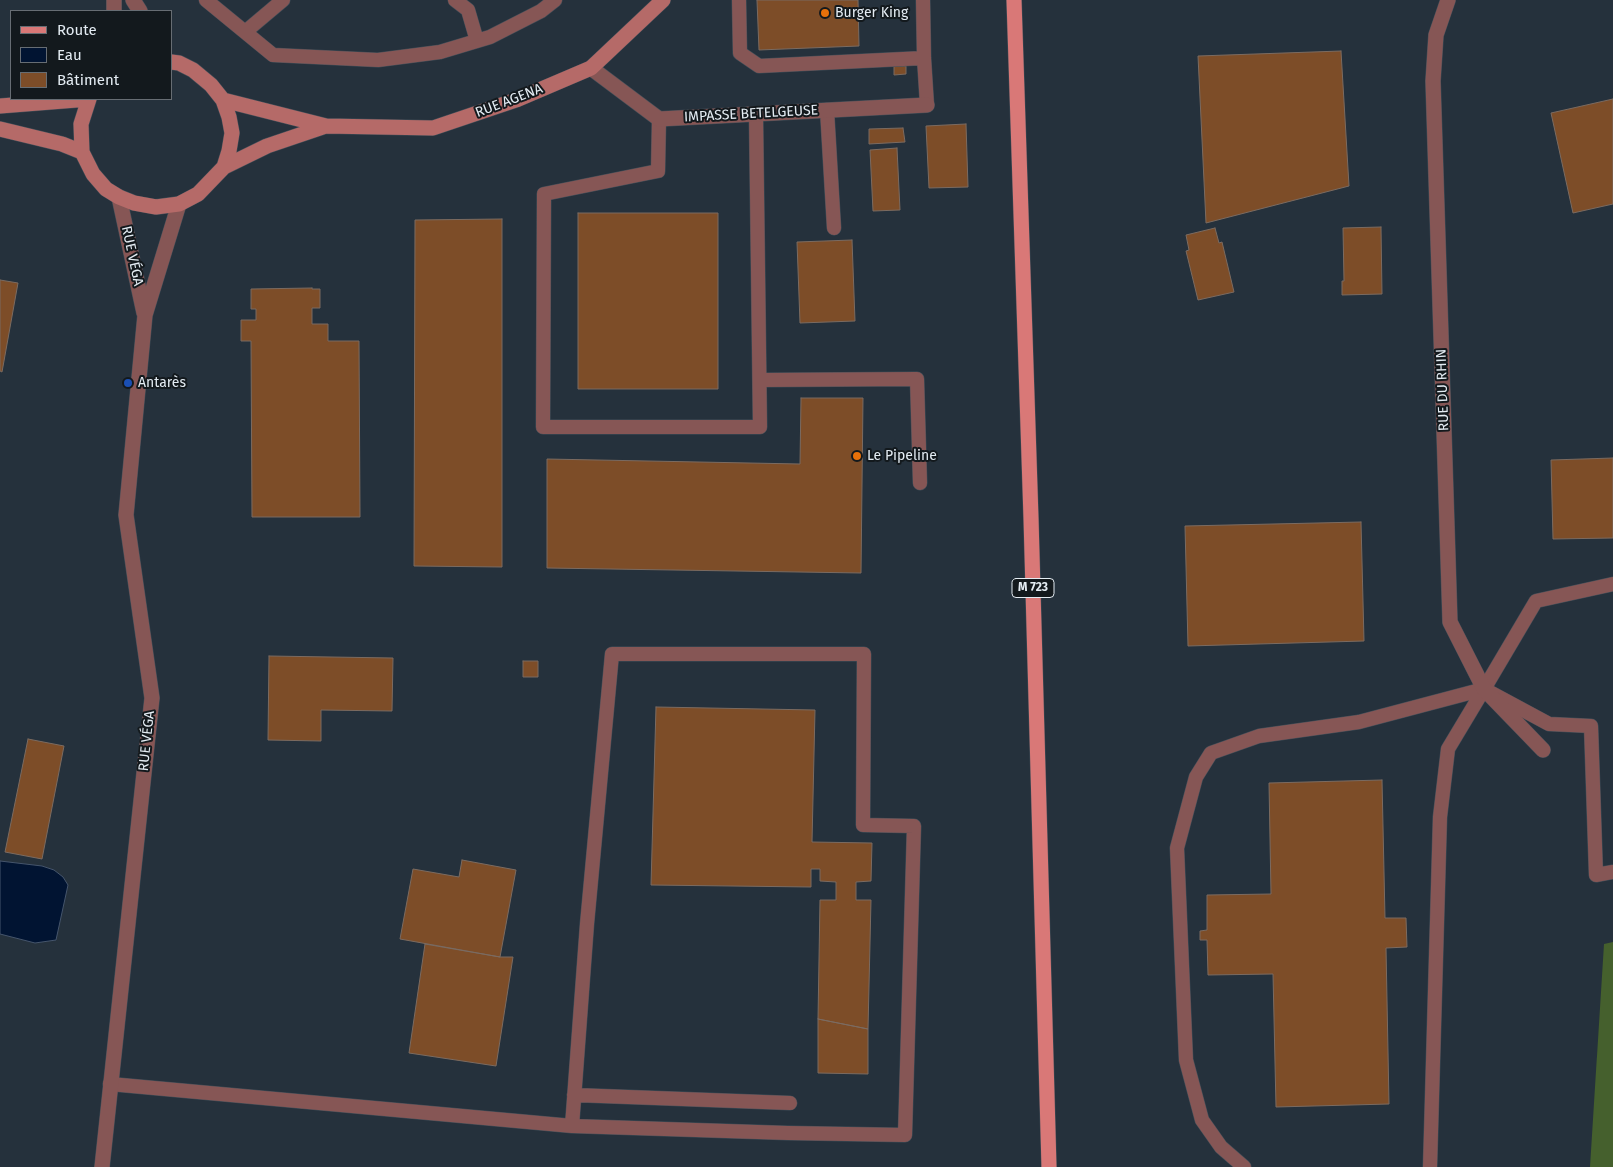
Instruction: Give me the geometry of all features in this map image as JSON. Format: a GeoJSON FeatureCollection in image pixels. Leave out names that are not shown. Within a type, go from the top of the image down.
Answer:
{"type":"FeatureCollection","features":[{"type":"Feature","properties":{"kind":"main road","name":"RUE AGENA"},"geometry":{"type":"LineString","coordinates":[[223,100],[326,126],[433,128],[516,100],[591,68],[663,0]]}},
{"type":"Feature","properties":{"kind":"main road","name":"M 723"},"geometry":{"type":"LineString","coordinates":[[1015,3],[1049,1167]]}},
{"type":"Feature","properties":{"kind":"main road"},"geometry":{"type":"LineString","coordinates":[[89,100],[81,124],[82,152],[93,174],[106,188],[119,197],[134,203],[156,207],[179,204],[198,194],[224,167],[232,133],[229,116],[223,100],[211,84],[193,70],[174,59]]}},
{"type":"Feature","properties":{"kind":"main road"},"geometry":{"type":"LineString","coordinates":[[0,106],[76,100]]}},
{"type":"Feature","properties":{"kind":"main road","name":"RUE AGENA"},"geometry":{"type":"LineString","coordinates":[[224,167],[267,146],[326,126]]}},
{"type":"Feature","properties":{"kind":"main road"},"geometry":{"type":"LineString","coordinates":[[0,129],[62,144],[82,152]]}},
{"type":"Feature","properties":{"kind":"street","name":"RUE DU RHIN"},"geometry":{"type":"LineString","coordinates":[[1448,0],[1436,34],[1433,81],[1450,622],[1484,689],[1543,750]]}},
{"type":"Feature","properties":{"kind":"street"},"geometry":{"type":"LineString","coordinates":[[591,68],[658,119]]}},
{"type":"Feature","properties":{"kind":"street","name":"IMPASSE BETELGEUSE"},"geometry":{"type":"LineString","coordinates":[[658,119],[927,104]]}},
{"type":"Feature","properties":{"kind":"street","name":"RUE VÉGA"},"geometry":{"type":"LineString","coordinates":[[119,197],[145,315]]}},
{"type":"Feature","properties":{"kind":"street","name":"RUE VÉGA"},"geometry":{"type":"LineString","coordinates":[[102,1167],[152,698],[126,515],[145,315],[179,204]]}},
{"type":"Feature","properties":{"kind":"lane"},"geometry":{"type":"LineString","coordinates":[[206,0],[273,55],[378,60],[440,52],[490,37],[541,11],[555,0]]}},
{"type":"Feature","properties":{"kind":"lane"},"geometry":{"type":"LineString","coordinates":[[245,32],[283,0]]}},
{"type":"Feature","properties":{"kind":"lane"},"geometry":{"type":"LineString","coordinates":[[455,0],[468,10],[477,41]]}},
{"type":"Feature","properties":{"kind":"lane"},"geometry":{"type":"LineString","coordinates":[[738,0],[740,53],[759,66],[924,58]]}},
{"type":"Feature","properties":{"kind":"lane"},"geometry":{"type":"LineString","coordinates":[[923,0],[927,104]]}},
{"type":"Feature","properties":{"kind":"lane"},"geometry":{"type":"LineString","coordinates":[[827,110],[834,228]]}},
{"type":"Feature","properties":{"kind":"lane"},"geometry":{"type":"LineString","coordinates":[[658,119],[658,171],[544,194],[542,427],[760,427],[756,114]]}},
{"type":"Feature","properties":{"kind":"lane"},"geometry":{"type":"LineString","coordinates":[[760,380],[917,380],[920,483]]}},
{"type":"Feature","properties":{"kind":"lane"},"geometry":{"type":"LineString","coordinates":[[1430,1167],[1440,817],[1448,749],[1536,601],[1613,584]]}},
{"type":"Feature","properties":{"kind":"lane"},"geometry":{"type":"LineString","coordinates":[[110,1084],[572,1126],[905,1135],[914,826],[863,825],[864,654],[612,654],[587,924],[572,1126]]}},
{"type":"Feature","properties":{"kind":"lane"},"geometry":{"type":"LineString","coordinates":[[1244,1167],[1221,1147],[1202,1120],[1186,1060],[1177,848],[1196,777],[1210,753],[1259,736],[1360,722],[1484,689],[1549,724],[1591,726],[1596,876],[1613,872]]}},
{"type":"Feature","properties":{"kind":"lane"},"geometry":{"type":"LineString","coordinates":[[574,1095],[790,1103]]}},
{"type":"Feature","properties":{"kind":"green space"},"geometry":{"type":"Polygon","coordinates":[[[1613,942],[1613,1167],[1590,1167],[1604,944],[1613,942]]]}},
{"type":"Feature","properties":{"kind":"water"},"geometry":{"type":"Polygon","coordinates":[[[0,861],[42,866],[54,870],[63,877],[68,885],[56,940],[35,943],[0,934],[0,861]]]}},
{"type":"Feature","properties":{"kind":"building"},"geometry":{"type":"Polygon","coordinates":[[[757,0],[858,0],[859,46],[759,50],[757,0]]]}},
{"type":"Feature","properties":{"kind":"building"},"geometry":{"type":"Polygon","coordinates":[[[1341,51],[1349,186],[1206,223],[1198,56],[1341,51]]]}},
{"type":"Feature","properties":{"kind":"building"},"geometry":{"type":"Polygon","coordinates":[[[894,66],[906,66],[906,74],[894,75],[894,66]]]}},
{"type":"Feature","properties":{"kind":"building"},"geometry":{"type":"Polygon","coordinates":[[[1613,99],[1613,204],[1573,213],[1551,113],[1613,99]]]}},
{"type":"Feature","properties":{"kind":"building"},"geometry":{"type":"Polygon","coordinates":[[[966,124],[968,187],[929,188],[926,126],[966,124]]]}},
{"type":"Feature","properties":{"kind":"building"},"geometry":{"type":"Polygon","coordinates":[[[903,128],[905,142],[869,144],[869,129],[903,128]]]}},
{"type":"Feature","properties":{"kind":"building"},"geometry":{"type":"Polygon","coordinates":[[[897,148],[900,210],[873,211],[870,150],[897,148]]]}},
{"type":"Feature","properties":{"kind":"building"},"geometry":{"type":"Polygon","coordinates":[[[578,213],[718,213],[718,389],[578,389],[578,213]]]}},
{"type":"Feature","properties":{"kind":"building"},"geometry":{"type":"Polygon","coordinates":[[[502,219],[502,567],[414,566],[415,220],[502,219]]]}},
{"type":"Feature","properties":{"kind":"building"},"geometry":{"type":"Polygon","coordinates":[[[1381,227],[1382,294],[1342,295],[1342,281],[1344,281],[1343,228],[1381,227]]]}},
{"type":"Feature","properties":{"kind":"building"},"geometry":{"type":"Polygon","coordinates":[[[1215,228],[1219,243],[1222,242],[1234,292],[1198,300],[1186,251],[1189,250],[1186,235],[1215,228]]]}},
{"type":"Feature","properties":{"kind":"building"},"geometry":{"type":"Polygon","coordinates":[[[852,240],[855,321],[800,323],[797,242],[852,240]]]}},
{"type":"Feature","properties":{"kind":"building"},"geometry":{"type":"Polygon","coordinates":[[[0,280],[18,283],[2,372],[0,371],[0,280]]]}},
{"type":"Feature","properties":{"kind":"building"},"geometry":{"type":"Polygon","coordinates":[[[251,289],[320,289],[320,308],[312,308],[312,324],[328,324],[328,341],[359,341],[360,517],[252,517],[251,341],[241,341],[241,320],[256,320],[256,309],[251,309],[251,289]]]}},
{"type":"Feature","properties":{"kind":"building"},"geometry":{"type":"Polygon","coordinates":[[[801,398],[863,398],[861,573],[547,568],[547,459],[800,464],[801,398]]]}},
{"type":"Feature","properties":{"kind":"building"},"geometry":{"type":"Polygon","coordinates":[[[1613,458],[1613,538],[1553,539],[1551,460],[1613,458]]]}},
{"type":"Feature","properties":{"kind":"building"},"geometry":{"type":"Polygon","coordinates":[[[1361,522],[1364,641],[1188,646],[1185,526],[1361,522]]]}},
{"type":"Feature","properties":{"kind":"building"},"geometry":{"type":"Polygon","coordinates":[[[269,656],[393,658],[392,711],[321,710],[321,741],[268,740],[269,656]]]}},
{"type":"Feature","properties":{"kind":"building"},"geometry":{"type":"Polygon","coordinates":[[[523,661],[538,661],[538,677],[523,677],[523,661]]]}},
{"type":"Feature","properties":{"kind":"building"},"geometry":{"type":"Polygon","coordinates":[[[656,707],[815,710],[812,842],[872,843],[871,881],[856,882],[856,900],[871,900],[868,1029],[818,1019],[820,900],[836,900],[836,882],[820,881],[820,869],[811,869],[811,887],[651,885],[656,707]]]}},
{"type":"Feature","properties":{"kind":"building"},"geometry":{"type":"Polygon","coordinates":[[[28,739],[64,746],[42,859],[5,852],[28,739]]]}},
{"type":"Feature","properties":{"kind":"building"},"geometry":{"type":"Polygon","coordinates":[[[1382,780],[1385,918],[1406,918],[1407,947],[1386,948],[1389,1104],[1276,1107],[1273,974],[1208,975],[1207,940],[1200,940],[1200,931],[1207,930],[1207,895],[1271,894],[1269,783],[1382,780]]]}},
{"type":"Feature","properties":{"kind":"building"},"geometry":{"type":"Polygon","coordinates":[[[462,860],[516,870],[500,957],[400,939],[413,869],[459,877],[462,860]]]}},
{"type":"Feature","properties":{"kind":"building"},"geometry":{"type":"Polygon","coordinates":[[[425,944],[500,957],[513,957],[496,1066],[409,1053],[425,944]]]}},
{"type":"Feature","properties":{"kind":"building"},"geometry":{"type":"Polygon","coordinates":[[[818,1019],[868,1029],[868,1074],[818,1073],[818,1019]]]}},
{"type":"Feature","properties":{"kind":"place","name":"Burger King"},"geometry":{"type":"Point","coordinates":[825,13]}},
{"type":"Feature","properties":{"kind":"place","name":"Antarès"},"geometry":{"type":"Point","coordinates":[128,383]}},
{"type":"Feature","properties":{"kind":"place","name":"Le Pipeline"},"geometry":{"type":"Point","coordinates":[857,456]}}]}
